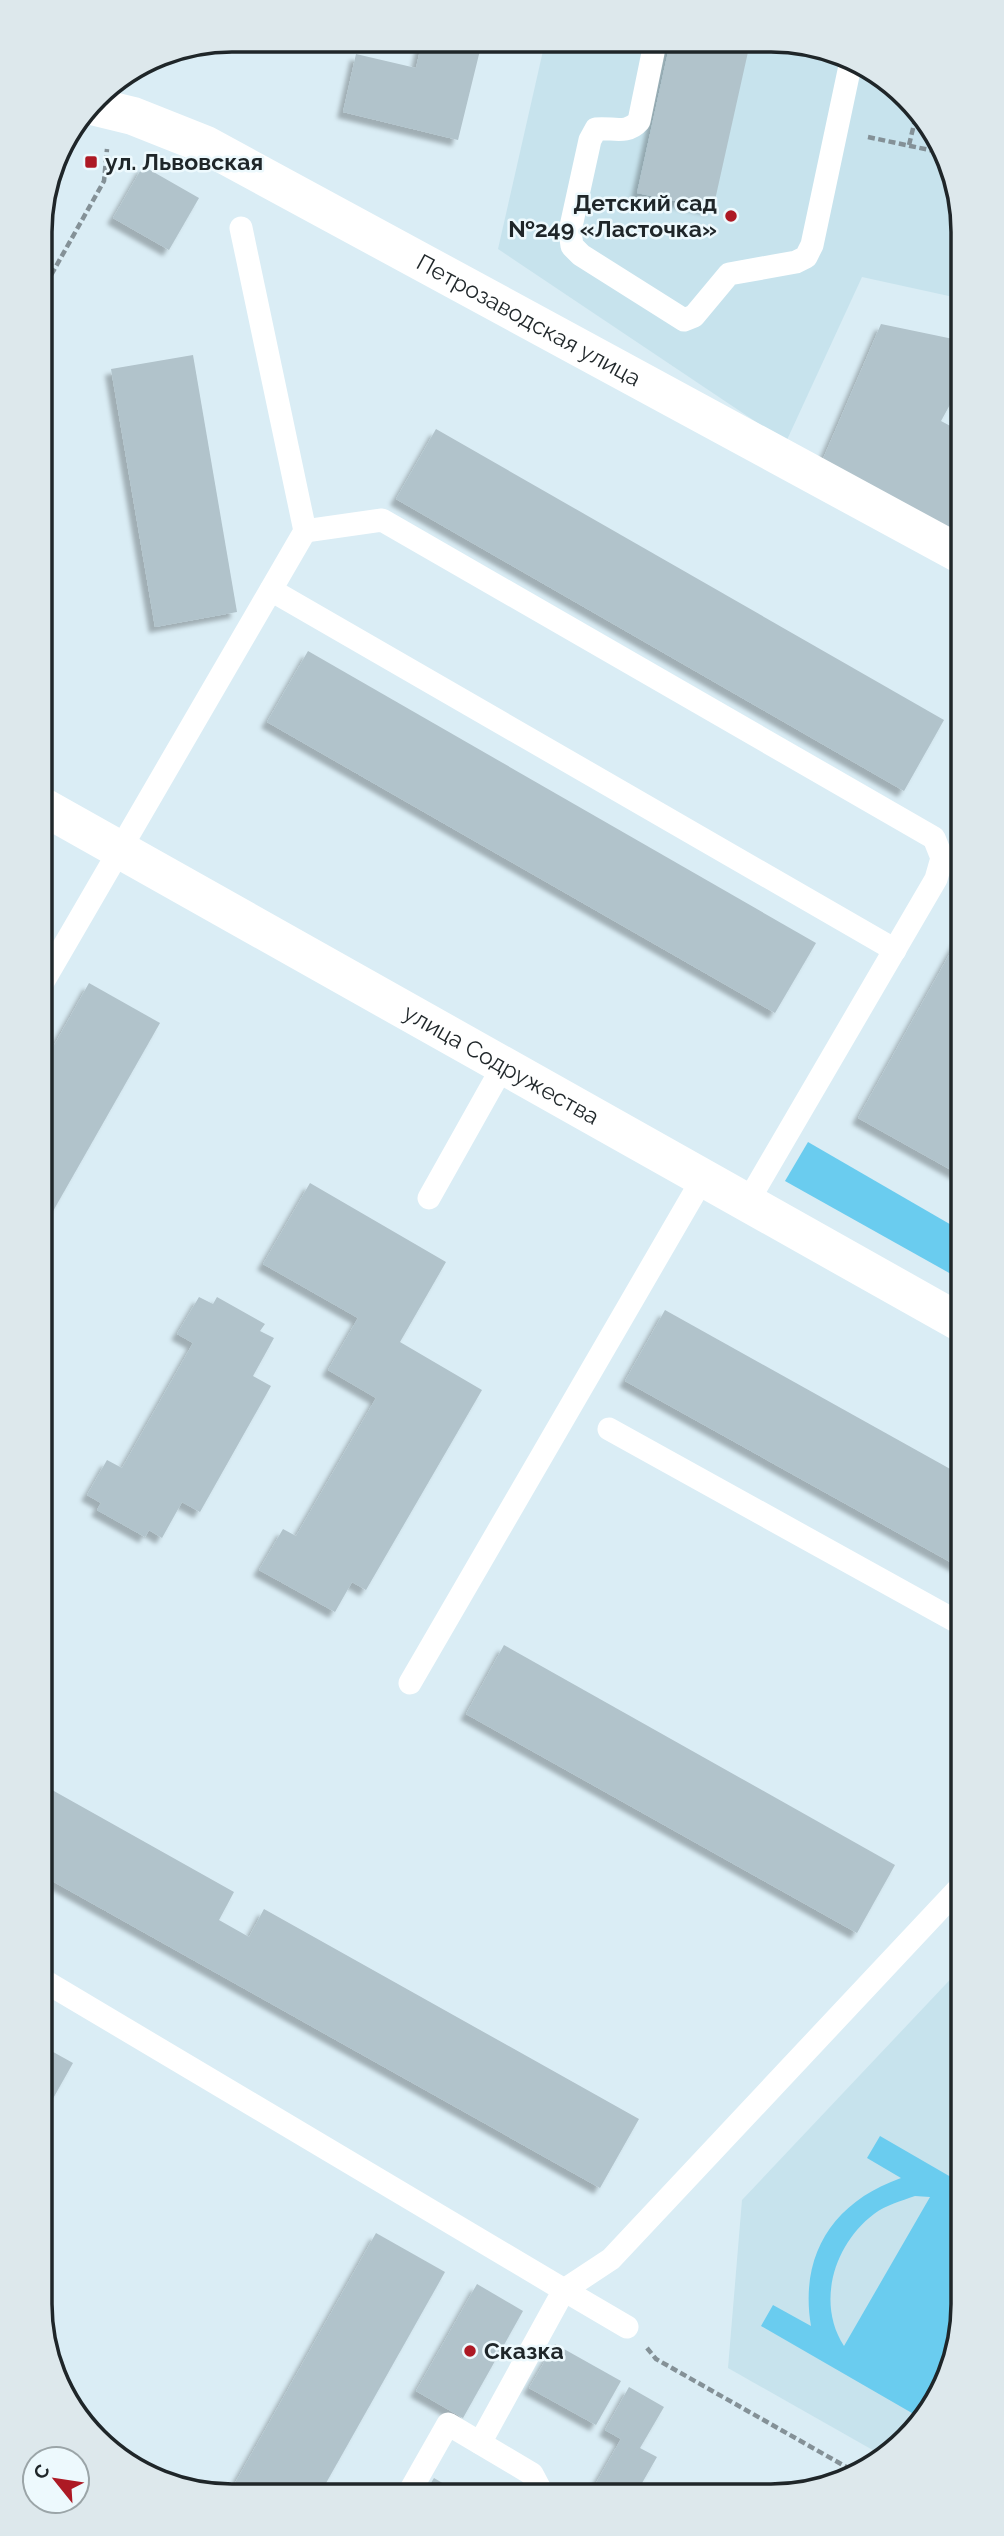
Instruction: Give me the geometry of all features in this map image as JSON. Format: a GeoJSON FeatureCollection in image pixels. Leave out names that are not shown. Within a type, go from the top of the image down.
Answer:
{"type":"FeatureCollection","features":[{"type":"Feature","properties":{"kind":"street","name":"Петрозаводская улица"},"geometry":{"type":"LineString","coordinates":[[102,108],[206,145],[330,209],[951,550]]}},
{"type":"Feature","properties":{"kind":"street","name":"улица Содружества"},"geometry":{"type":"LineString","coordinates":[[53,812],[951,1317]]}},
{"type":"Feature","properties":{"kind":"lane"},"geometry":{"type":"LineString","coordinates":[[653,52],[639,121],[633,128],[624,131],[596,129],[590,140],[570,231],[572,246],[581,255],[684,320],[694,316],[729,274],[796,262],[806,257],[812,245],[849,70]]}},
{"type":"Feature","properties":{"kind":"lane"},"geometry":{"type":"LineString","coordinates":[[53,965],[305,531],[241,228]]}},
{"type":"Feature","properties":{"kind":"lane"},"geometry":{"type":"LineString","coordinates":[[305,531],[382,520],[934,838],[942,858],[936,879],[747,1203]]}},
{"type":"Feature","properties":{"kind":"lane"},"geometry":{"type":"LineString","coordinates":[[271,590],[895,950]]}},
{"type":"Feature","properties":{"kind":"lane"},"geometry":{"type":"LineString","coordinates":[[429,1198],[503,1066]]}},
{"type":"Feature","properties":{"kind":"lane"},"geometry":{"type":"LineString","coordinates":[[411,1683],[703,1178]]}},
{"type":"Feature","properties":{"kind":"lane"},"geometry":{"type":"LineString","coordinates":[[609,1429],[951,1618]]}},
{"type":"Feature","properties":{"kind":"lane"},"geometry":{"type":"LineString","coordinates":[[480,2443],[564,2290],[611,2259],[951,1897]]}},
{"type":"Feature","properties":{"kind":"lane"},"geometry":{"type":"LineString","coordinates":[[52,1986],[627,2327]]}},
{"type":"Feature","properties":{"kind":"lane"},"geometry":{"type":"LineString","coordinates":[[414,2484],[448,2424],[532,2474],[537,2484]]}},
{"type":"Feature","properties":{"kind":"path"},"geometry":{"type":"LineString","coordinates":[[53,272],[104,181],[101,110]]}},
{"type":"Feature","properties":{"kind":"path"},"geometry":{"type":"LineString","coordinates":[[909,145],[914,123]]}},
{"type":"Feature","properties":{"kind":"path"},"geometry":{"type":"LineString","coordinates":[[836,130],[931,150]]}},
{"type":"Feature","properties":{"kind":"path"},"geometry":{"type":"LineString","coordinates":[[627,2327],[656,2359],[847,2467]]}},
{"type":"Feature","properties":{"kind":"shaded area","name":"Детский сад №249 «Ласточка»"},"geometry":{"type":"Polygon","coordinates":[[[543,52],[783,53],[807,56],[851,71],[890,97],[914,123],[938,163],[950,209],[951,296],[862,277],[786,442],[498,249],[543,52]]]}},
{"type":"Feature","properties":{"kind":"shaded area"},"geometry":{"type":"Polygon","coordinates":[[[808,1142],[951,1225],[951,1274],[785,1181],[808,1142]]]}},
{"type":"Feature","properties":{"kind":"shaded area"},"geometry":{"type":"Polygon","coordinates":[[[951,1979],[950,2327],[938,2373],[927,2394],[899,2431],[875,2451],[728,2368],[742,2200],[951,1979]]]}},
{"type":"Feature","properties":{"kind":"shaded area"},"geometry":{"type":"Polygon","coordinates":[[[880,2136],[951,2177],[950,2327],[938,2373],[913,2414],[761,2326],[773,2305],[811,2326],[810,2276],[816,2254],[826,2234],[839,2217],[857,2201],[877,2188],[901,2178],[867,2158],[880,2136]],[[915,2196],[884,2208],[874,2214],[848,2241],[834,2275],[831,2293],[831,2311],[844,2346],[930,2197],[915,2196]]]}},
{"type":"Feature","properties":{"kind":"building"},"geometry":{"type":"Polygon","coordinates":[[[420,52],[480,52],[458,140],[343,112],[356,54],[416,68],[420,52]]]}},
{"type":"Feature","properties":{"kind":"building"},"geometry":{"type":"Polygon","coordinates":[[[668,52],[748,52],[713,209],[637,193],[668,52]]]}},
{"type":"Feature","properties":{"kind":"building"},"geometry":{"type":"Polygon","coordinates":[[[143,166],[199,198],[169,250],[113,218],[143,166]]]}},
{"type":"Feature","properties":{"kind":"building"},"geometry":{"type":"Polygon","coordinates":[[[881,324],[951,339],[951,403],[941,421],[951,426],[951,535],[822,461],[881,324]]]}},
{"type":"Feature","properties":{"kind":"building"},"geometry":{"type":"Polygon","coordinates":[[[193,355],[237,612],[155,627],[111,369],[193,355]]]}},
{"type":"Feature","properties":{"kind":"building"},"geometry":{"type":"Polygon","coordinates":[[[436,429],[944,720],[904,791],[396,499],[436,429]]]}},
{"type":"Feature","properties":{"kind":"building"},"geometry":{"type":"Polygon","coordinates":[[[308,651],[816,943],[775,1013],[267,722],[308,651]]]}},
{"type":"Feature","properties":{"kind":"building"},"geometry":{"type":"Polygon","coordinates":[[[951,951],[951,1170],[858,1118],[951,951]]]}},
{"type":"Feature","properties":{"kind":"building"},"geometry":{"type":"Polygon","coordinates":[[[89,983],[160,1023],[53,1212],[53,1048],[89,983]]]}},
{"type":"Feature","properties":{"kind":"building"},"geometry":{"type":"Polygon","coordinates":[[[310,1183],[446,1262],[400,1342],[482,1390],[366,1590],[352,1582],[335,1612],[259,1570],[283,1529],[296,1536],[376,1398],[328,1370],[358,1318],[263,1264],[310,1183]]]}},
{"type":"Feature","properties":{"kind":"building"},"geometry":{"type":"Polygon","coordinates":[[[199,1297],[213,1304],[217,1297],[265,1324],[260,1331],[274,1338],[253,1376],[271,1386],[200,1512],[182,1502],[162,1538],[149,1530],[145,1537],[97,1510],[101,1503],[87,1495],[107,1460],[122,1468],[193,1343],[177,1334],[199,1297]]]}},
{"type":"Feature","properties":{"kind":"building"},"geometry":{"type":"Polygon","coordinates":[[[665,1310],[951,1469],[951,1562],[625,1381],[665,1310]]]}},
{"type":"Feature","properties":{"kind":"building"},"geometry":{"type":"Polygon","coordinates":[[[504,1645],[895,1865],[857,1933],[466,1714],[504,1645]]]}},
{"type":"Feature","properties":{"kind":"building"},"geometry":{"type":"Polygon","coordinates":[[[52,1790],[234,1892],[219,1920],[249,1937],[264,1909],[639,2119],[600,2188],[52,1881],[52,1790]]]}},
{"type":"Feature","properties":{"kind":"building"},"geometry":{"type":"Polygon","coordinates":[[[52,2051],[73,2063],[52,2100],[52,2051]]]}},
{"type":"Feature","properties":{"kind":"building"},"geometry":{"type":"Polygon","coordinates":[[[376,2233],[445,2272],[326,2484],[235,2484],[376,2233]]]}},
{"type":"Feature","properties":{"kind":"building","name":"Сказка"},"geometry":{"type":"Polygon","coordinates":[[[477,2284],[523,2311],[463,2418],[416,2391],[477,2284]]]}},
{"type":"Feature","properties":{"kind":"building"},"geometry":{"type":"Polygon","coordinates":[[[555,2344],[621,2381],[596,2425],[529,2388],[555,2344]]]}},
{"type":"Feature","properties":{"kind":"building"},"geometry":{"type":"Polygon","coordinates":[[[629,2387],[664,2407],[640,2448],[657,2457],[641,2484],[595,2484],[621,2439],[605,2430],[629,2387]]]}},
{"type":"Feature","properties":{"kind":"building"},"geometry":{"type":"Polygon","coordinates":[[[434,2478],[444,2484],[430,2484],[434,2478]]]}},
{"type":"Feature","properties":{"kind":"place","name":"ул. Львовская"},"geometry":{"type":"Point","coordinates":[91,162]}},
{"type":"Feature","properties":{"kind":"place","name":"Детский сад №249 «Ласточка»"},"geometry":{"type":"Point","coordinates":[731,216]}},
{"type":"Feature","properties":{"kind":"place","name":"Сказка"},"geometry":{"type":"Point","coordinates":[470,2351]}}]}
